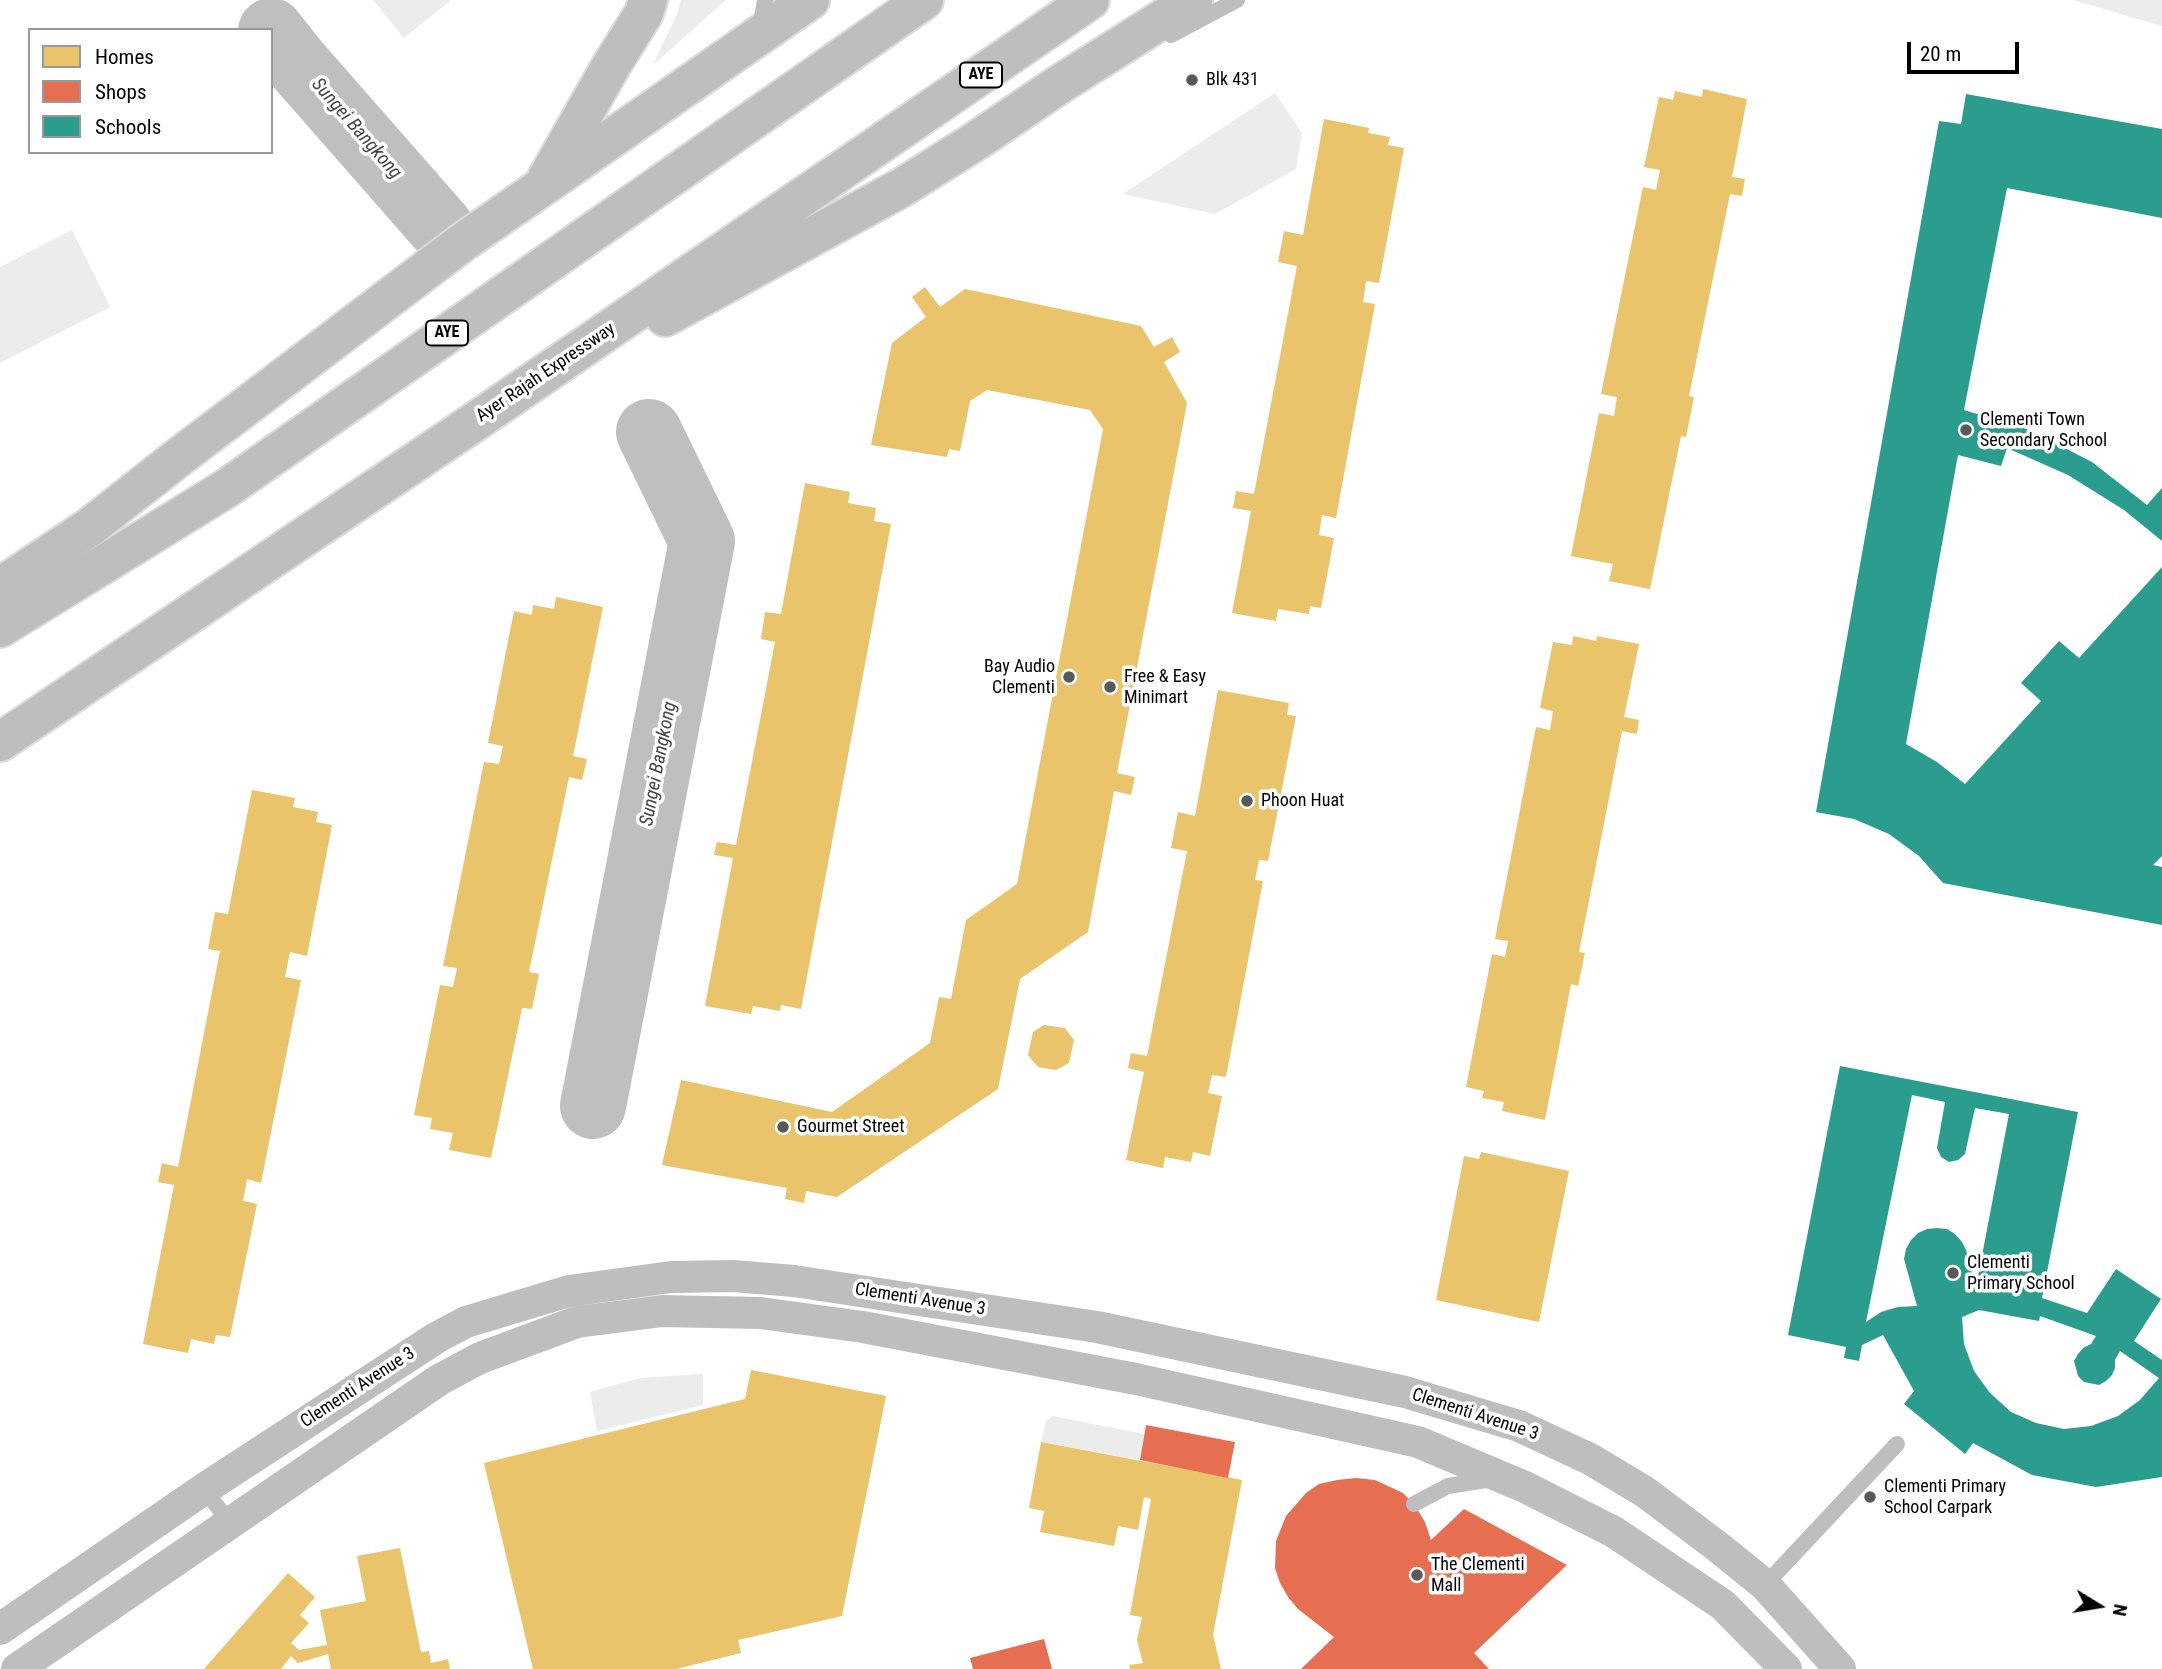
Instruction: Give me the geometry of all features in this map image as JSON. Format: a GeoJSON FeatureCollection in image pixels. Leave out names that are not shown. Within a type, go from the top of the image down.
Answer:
{"type":"FeatureCollection","features":[{"type":"Feature","properties":{"kind":"highway"},"geometry":{"type":"LineString","coordinates":[[541,187],[644,12],[648,0]]}},
{"type":"Feature","properties":{"kind":"highway"},"geometry":{"type":"LineString","coordinates":[[0,587],[90,527],[762,18],[810,0]]}},
{"type":"Feature","properties":{"kind":"highway","name":"AYE"},"geometry":{"type":"LineString","coordinates":[[0,628],[227,488],[924,0]]}},
{"type":"Feature","properties":{"kind":"highway","name":"Ayer Rajah Expressway"},"geometry":{"type":"LineString","coordinates":[[0,742],[473,423],[1090,0]]}},
{"type":"Feature","properties":{"kind":"highway"},"geometry":{"type":"LineString","coordinates":[[473,423],[901,188],[1193,0]]}},
{"type":"Feature","properties":{"kind":"street","name":"Clementi Avenue 3"},"geometry":{"type":"LineString","coordinates":[[17,1669],[439,1380],[473,1340],[569,1291],[671,1277],[733,1276],[794,1281],[1097,1327],[1405,1392],[1519,1426],[1590,1459],[1645,1492],[1765,1584],[1840,1669]]}},
{"type":"Feature","properties":{"kind":"street","name":"Clementi Avenue 3"},"geometry":{"type":"LineString","coordinates":[[0,1629],[204,1489],[436,1338],[473,1340],[662,1311],[773,1315],[863,1327],[985,1349],[1309,1416],[1418,1442],[1525,1487],[1614,1532],[1723,1605],[1786,1669]]}},
{"type":"Feature","properties":{"kind":"lane"},"geometry":{"type":"LineString","coordinates":[[1155,46],[1237,0]]}},
{"type":"Feature","properties":{"kind":"lane"},"geometry":{"type":"LineString","coordinates":[[1056,86],[1133,56]]}},
{"type":"Feature","properties":{"kind":"lane"},"geometry":{"type":"LineString","coordinates":[[1765,1584],[1897,1444]]}},
{"type":"Feature","properties":{"kind":"lane"},"geometry":{"type":"LineString","coordinates":[[1413,1504],[1448,1486],[1486,1480],[1525,1487]]}},
{"type":"Feature","properties":{"kind":"lane"},"geometry":{"type":"LineString","coordinates":[[204,1489],[230,1523]]}},
{"type":"Feature","properties":{"kind":"shaded area"},"geometry":{"type":"Polygon","coordinates":[[[373,0],[451,0],[404,38],[373,0]]]}},
{"type":"Feature","properties":{"kind":"shaded area"},"geometry":{"type":"Polygon","coordinates":[[[681,0],[726,0],[653,65],[677,14],[681,0]]]}},
{"type":"Feature","properties":{"kind":"shaded area"},"geometry":{"type":"Polygon","coordinates":[[[2073,0],[2162,0],[2162,26],[2073,0]]]}},
{"type":"Feature","properties":{"kind":"shaded area"},"geometry":{"type":"Polygon","coordinates":[[[1275,93],[1302,133],[1296,169],[1215,214],[1123,194],[1275,93]]]}},
{"type":"Feature","properties":{"kind":"shaded area"},"geometry":{"type":"Polygon","coordinates":[[[72,230],[110,307],[0,363],[0,267],[72,230]]]}},
{"type":"Feature","properties":{"kind":"shaded area"},"geometry":{"type":"Polygon","coordinates":[[[703,1374],[703,1405],[597,1431],[590,1392],[640,1378],[703,1374]]]}},
{"type":"Feature","properties":{"kind":"shaded area"},"geometry":{"type":"Polygon","coordinates":[[[1053,1416],[1144,1434],[1140,1460],[1041,1442],[1046,1421],[1053,1416]]]}},
{"type":"Feature","properties":{"kind":"building: Homes"},"geometry":{"type":"Polygon","coordinates":[[[1703,89],[1747,99],[1732,177],[1745,179],[1742,196],[1730,194],[1689,396],[1694,397],[1686,437],[1681,436],[1650,589],[1609,581],[1613,564],[1571,556],[1599,413],[1614,416],[1617,397],[1601,394],[1643,187],[1656,190],[1660,170],[1644,167],[1659,97],[1673,100],[1675,91],[1702,97],[1703,89]]]}},
{"type":"Feature","properties":{"kind":"building: Homes"},"geometry":{"type":"Polygon","coordinates":[[[1324,119],[1369,128],[1368,133],[1390,137],[1388,145],[1404,148],[1379,283],[1366,281],[1363,302],[1375,304],[1336,518],[1322,515],[1319,535],[1334,538],[1321,608],[1310,606],[1309,614],[1278,609],[1276,621],[1232,613],[1251,511],[1233,508],[1236,491],[1254,494],[1297,266],[1278,262],[1284,231],[1303,235],[1324,119]]]}},
{"type":"Feature","properties":{"kind":"building: Homes"},"geometry":{"type":"Polygon","coordinates":[[[925,287],[940,307],[965,289],[1141,326],[1154,347],[1172,337],[1180,352],[1164,362],[1187,403],[1117,773],[1135,777],[1131,795],[1114,791],[1088,932],[1020,979],[998,1089],[837,1197],[806,1191],[804,1203],[785,1199],[787,1188],[662,1165],[681,1080],[832,1112],[930,1043],[939,997],[951,999],[966,920],[1017,884],[1103,429],[1090,410],[987,390],[970,401],[960,451],[949,449],[947,457],[871,445],[892,343],[926,317],[912,297],[925,287]]]}},
{"type":"Feature","properties":{"kind":"building: Homes"},"geometry":{"type":"Polygon","coordinates":[[[805,483],[850,492],[848,503],[876,508],[874,521],[891,524],[801,1009],[781,1005],[780,1011],[753,1006],[751,1014],[705,1006],[733,858],[714,855],[717,842],[736,845],[775,642],[761,639],[765,612],[781,614],[805,483]]]}},
{"type":"Feature","properties":{"kind":"building: Homes"},"geometry":{"type":"Polygon","coordinates":[[[556,597],[603,607],[573,756],[587,759],[582,780],[569,777],[529,972],[539,974],[532,1009],[522,1008],[491,1158],[449,1150],[453,1133],[430,1129],[432,1118],[414,1115],[440,985],[453,987],[457,968],[443,966],[484,762],[499,764],[503,746],[488,743],[514,611],[532,615],[533,605],[554,609],[556,597]]]}},
{"type":"Feature","properties":{"kind":"building: Homes"},"geometry":{"type":"Polygon","coordinates":[[[1573,636],[1596,641],[1597,636],[1639,644],[1624,717],[1639,720],[1637,734],[1622,731],[1579,952],[1585,953],[1578,986],[1571,984],[1545,1120],[1502,1111],[1504,1102],[1482,1098],[1484,1091],[1466,1087],[1492,954],[1505,957],[1508,941],[1495,939],[1536,727],[1550,730],[1553,711],[1540,708],[1553,642],[1572,645],[1573,636]]]}},
{"type":"Feature","properties":{"kind":"building: Homes"},"geometry":{"type":"Polygon","coordinates":[[[1218,690],[1289,703],[1287,715],[1296,716],[1268,861],[1259,860],[1255,880],[1263,881],[1226,1077],[1212,1075],[1208,1093],[1222,1096],[1210,1156],[1193,1152],[1191,1162],[1165,1157],[1163,1168],[1126,1160],[1144,1072],[1128,1068],[1131,1053],[1147,1056],[1187,851],[1171,848],[1178,812],[1195,816],[1218,690]]]}},
{"type":"Feature","properties":{"kind":"building: Homes"},"geometry":{"type":"Polygon","coordinates":[[[252,790],[295,798],[293,807],[318,812],[316,822],[332,825],[307,956],[290,952],[285,977],[301,980],[261,1183],[247,1179],[243,1201],[257,1204],[230,1337],[216,1335],[214,1344],[191,1339],[188,1353],[143,1344],[174,1185],[158,1182],[162,1163],[178,1167],[220,951],[208,949],[215,912],[228,914],[252,790]]]}},
{"type":"Feature","properties":{"kind":"building: Homes"},"geometry":{"type":"Polygon","coordinates":[[[1044,1025],[1065,1028],[1074,1040],[1069,1063],[1056,1070],[1038,1067],[1028,1055],[1033,1032],[1044,1025]]]}},
{"type":"Feature","properties":{"kind":"building: Homes"},"geometry":{"type":"Polygon","coordinates":[[[1481,1152],[1569,1171],[1539,1322],[1436,1300],[1464,1156],[1479,1159],[1481,1152]]]}},
{"type":"Feature","properties":{"kind":"building: Homes"},"geometry":{"type":"Polygon","coordinates":[[[751,1370],[886,1396],[842,1616],[738,1640],[741,1653],[676,1669],[533,1669],[484,1463],[745,1399],[751,1370]]]}},
{"type":"Feature","properties":{"kind":"building: Homes"},"geometry":{"type":"Polygon","coordinates":[[[1041,1442],[1242,1480],[1213,1635],[1221,1669],[1130,1669],[1129,1665],[1143,1663],[1137,1640],[1142,1617],[1130,1615],[1151,1499],[1144,1497],[1138,1530],[1118,1526],[1114,1546],[1040,1532],[1044,1511],[1029,1508],[1041,1442]]]}},
{"type":"Feature","properties":{"kind":"building: Homes"},"geometry":{"type":"Polygon","coordinates":[[[400,1548],[421,1652],[429,1651],[431,1663],[448,1659],[450,1669],[331,1669],[328,1654],[298,1663],[291,1656],[281,1669],[204,1669],[288,1573],[315,1597],[300,1615],[309,1623],[291,1643],[299,1650],[327,1645],[320,1610],[366,1601],[357,1556],[400,1548]]]}},
{"type":"Feature","properties":{"kind":"building: Shops"},"geometry":{"type":"Polygon","coordinates":[[[1146,1425],[1235,1442],[1228,1478],[1140,1460],[1146,1425]]]}},
{"type":"Feature","properties":{"kind":"building: Shops","name":"The Clementi Mall"},"geometry":{"type":"Polygon","coordinates":[[[1356,1478],[1375,1480],[1403,1493],[1414,1504],[1425,1522],[1431,1540],[1464,1509],[1567,1565],[1474,1653],[1489,1669],[1301,1669],[1334,1637],[1298,1609],[1288,1597],[1275,1568],[1276,1541],[1286,1516],[1306,1493],[1319,1484],[1356,1478]]]}},
{"type":"Feature","properties":{"kind":"building: Shops"},"geometry":{"type":"Polygon","coordinates":[[[1044,1639],[1052,1669],[973,1669],[970,1658],[1044,1639]]]}},
{"type":"Feature","properties":{"kind":"building: Schools"},"geometry":{"type":"Polygon","coordinates":[[[1966,94],[2162,129],[2162,218],[2007,188],[1964,410],[2030,430],[2092,462],[2147,505],[2162,488],[2162,541],[2124,510],[2068,475],[2007,448],[2001,466],[1958,455],[1906,744],[1937,762],[1965,784],[2041,701],[2021,683],[2059,641],[2079,658],[2162,567],[2162,856],[2153,865],[2162,867],[2162,925],[1943,883],[1919,856],[1889,834],[1854,819],[1816,812],[1939,121],[1961,124],[1966,94]]]}},
{"type":"Feature","properties":{"kind":"building: Schools"},"geometry":{"type":"Polygon","coordinates":[[[1840,1066],[2078,1112],[2042,1298],[2087,1313],[2116,1269],[2161,1299],[2134,1341],[2162,1360],[2162,1477],[2096,1487],[2032,1475],[1973,1443],[1965,1454],[1904,1404],[1914,1391],[1883,1335],[1862,1345],[1859,1361],[1844,1358],[1846,1347],[1788,1335],[1840,1066]],[[1912,1095],[1866,1322],[1881,1312],[1898,1307],[1917,1306],[1904,1259],[1911,1240],[1927,1229],[1947,1229],[1962,1242],[1976,1287],[2009,1114],[1975,1108],[1965,1154],[1958,1160],[1949,1162],[1941,1157],[1937,1148],[1945,1102],[1912,1095]],[[1979,1310],[1962,1317],[1964,1344],[1974,1371],[1990,1393],[2011,1412],[2036,1423],[2064,1429],[2091,1426],[2118,1416],[2140,1400],[2159,1378],[2120,1351],[2112,1375],[2106,1381],[2099,1385],[2084,1382],[2078,1376],[2074,1361],[2096,1336],[2040,1316],[2039,1321],[1979,1310]]]}},
{"type":"Feature","properties":{"kind":"waterway","name":"Sungei Bangkong"},"geometry":{"type":"LineString","coordinates":[[273,34],[441,228]]}},
{"type":"Feature","properties":{"kind":"waterway","name":"Sungei Bangkong"},"geometry":{"type":"LineString","coordinates":[[593,1106],[702,541],[649,432]]}},
{"type":"Feature","properties":{"kind":"place","name":"Blk 431"},"geometry":{"type":"Point","coordinates":[1192,80]}},
{"type":"Feature","properties":{"kind":"place","name":"Clementi Town Secondary School"},"geometry":{"type":"Point","coordinates":[1966,430]}},
{"type":"Feature","properties":{"kind":"place","name":"Bay Audio Clementi"},"geometry":{"type":"Point","coordinates":[1069,677]}},
{"type":"Feature","properties":{"kind":"place","name":"Free & Easy Minimart"},"geometry":{"type":"Point","coordinates":[1110,687]}},
{"type":"Feature","properties":{"kind":"place","name":"Phoon Huat"},"geometry":{"type":"Point","coordinates":[1247,801]}},
{"type":"Feature","properties":{"kind":"place","name":"Gourmet Street"},"geometry":{"type":"Point","coordinates":[783,1127]}},
{"type":"Feature","properties":{"kind":"place","name":"Clementi Primary School"},"geometry":{"type":"Point","coordinates":[1953,1273]}},
{"type":"Feature","properties":{"kind":"place","name":"Clementi Primary School Carpark"},"geometry":{"type":"Point","coordinates":[1870,1497]}},
{"type":"Feature","properties":{"kind":"place","name":"The Clementi Mall"},"geometry":{"type":"Point","coordinates":[1417,1575]}}]}
